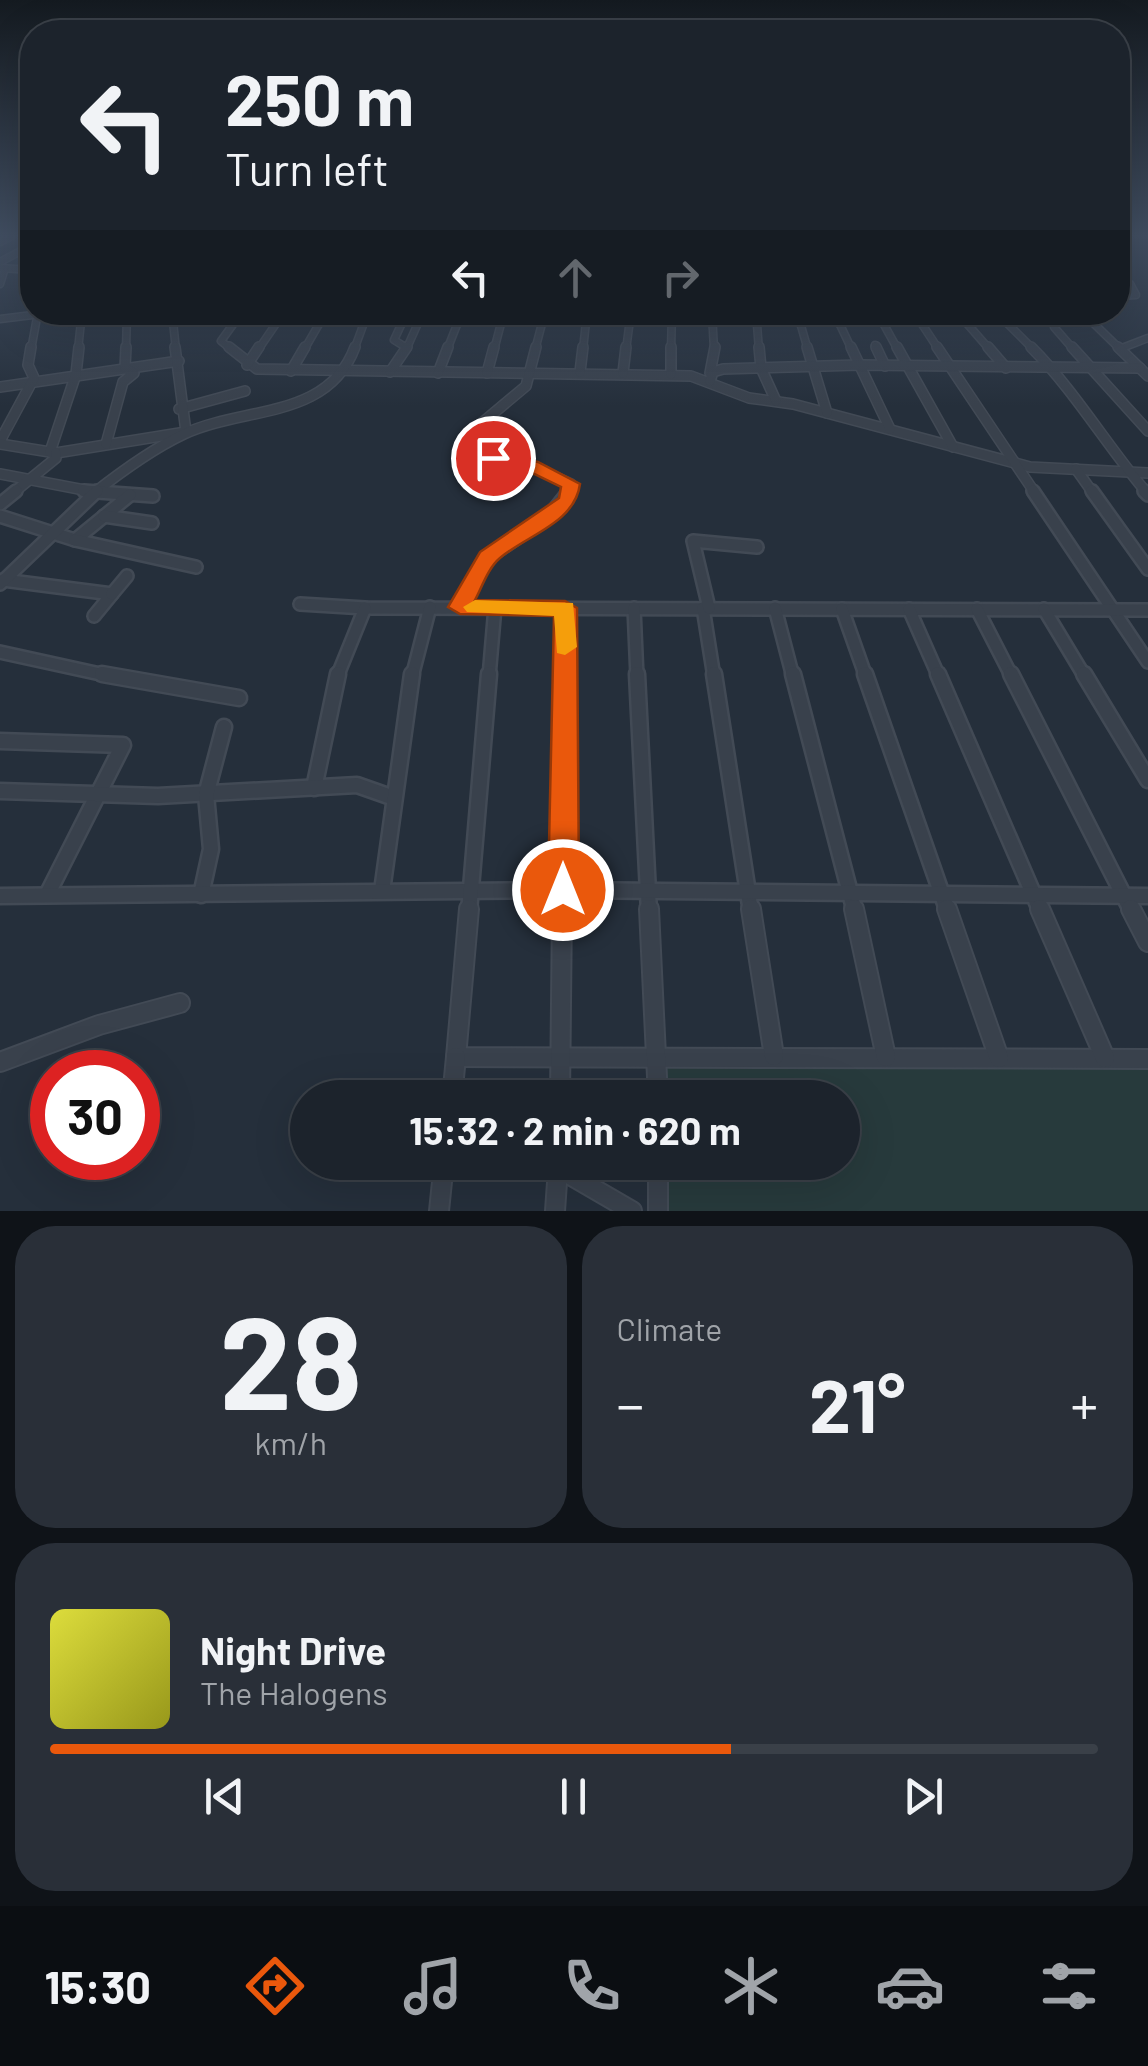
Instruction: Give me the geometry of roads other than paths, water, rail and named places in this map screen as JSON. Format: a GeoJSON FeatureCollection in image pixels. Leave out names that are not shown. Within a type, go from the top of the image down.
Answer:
{"type":"FeatureCollection","features":[{"type":"Feature","properties":{"kind":"street"},"geometry":{"type":"LineString","coordinates":[[36,325],[28,365],[34,378],[0,443],[53,453],[186,432],[296,402],[344,372],[363,325]]}},
{"type":"Feature","properties":{"kind":"street"},"geometry":{"type":"LineString","coordinates":[[0,504],[53,453],[76,374],[81,325]]}},
{"type":"Feature","properties":{"kind":"street"},"geometry":{"type":"LineString","coordinates":[[125,368],[127,325]]}},
{"type":"Feature","properties":{"kind":"street"},"geometry":{"type":"LineString","coordinates":[[174,325],[180,360],[179,409],[186,432]]}},
{"type":"Feature","properties":{"kind":"street"},"geometry":{"type":"LineString","coordinates":[[233,325],[221,341],[248,365],[291,371],[580,372],[712,377],[761,368],[860,364],[1140,368]]}},
{"type":"Feature","properties":{"kind":"street"},"geometry":{"type":"LineString","coordinates":[[248,365],[275,325]]}},
{"type":"Feature","properties":{"kind":"street"},"geometry":{"type":"LineString","coordinates":[[291,371],[318,325]]}},
{"type":"Feature","properties":{"kind":"street"},"geometry":{"type":"LineString","coordinates":[[401,325],[394,340],[407,348]]}},
{"type":"Feature","properties":{"kind":"street"},"geometry":{"type":"LineString","coordinates":[[390,372],[417,325]]}},
{"type":"Feature","properties":{"kind":"street"},"geometry":{"type":"LineString","coordinates":[[438,373],[457,325]]}},
{"type":"Feature","properties":{"kind":"street"},"geometry":{"type":"LineString","coordinates":[[487,373],[500,325]]}},
{"type":"Feature","properties":{"kind":"street"},"geometry":{"type":"LineString","coordinates":[[460,607],[487,557],[501,552],[568,500],[571,484],[549,472],[458,454],[464,437],[514,400],[532,372],[542,325]]}},
{"type":"Feature","properties":{"kind":"street"},"geometry":{"type":"LineString","coordinates":[[580,372],[585,325]]}},
{"type":"Feature","properties":{"kind":"street"},"geometry":{"type":"LineString","coordinates":[[623,373],[629,325]]}},
{"type":"Feature","properties":{"kind":"street"},"geometry":{"type":"LineString","coordinates":[[670,374],[672,325]]}},
{"type":"Feature","properties":{"kind":"street"},"geometry":{"type":"LineString","coordinates":[[712,325],[712,377]]}},
{"type":"Feature","properties":{"kind":"street"},"geometry":{"type":"LineString","coordinates":[[757,325],[761,368],[776,401]]}},
{"type":"Feature","properties":{"kind":"street"},"geometry":{"type":"LineString","coordinates":[[800,325],[827,413]]}},
{"type":"Feature","properties":{"kind":"street"},"geometry":{"type":"LineString","coordinates":[[840,325],[890,430]]}},
{"type":"Feature","properties":{"kind":"street"},"geometry":{"type":"LineString","coordinates":[[885,325],[954,447]]}},
{"type":"Feature","properties":{"kind":"street"},"geometry":{"type":"LineString","coordinates":[[923,325],[1148,662]]}},
{"type":"Feature","properties":{"kind":"street"},"geometry":{"type":"LineString","coordinates":[[969,325],[1006,368]]}},
{"type":"Feature","properties":{"kind":"street"},"geometry":{"type":"LineString","coordinates":[[1009,325],[1054,369],[1148,495]]}},
{"type":"Feature","properties":{"kind":"street"},"geometry":{"type":"LineString","coordinates":[[1096,325],[1148,376]]}},
{"type":"Feature","properties":{"kind":"street"},"geometry":{"type":"LineString","coordinates":[[1054,326],[1148,432]]}},
{"type":"Feature","properties":{"kind":"street"},"geometry":{"type":"LineString","coordinates":[[1122,348],[1148,338]]}},
{"type":"Feature","properties":{"kind":"street"},"geometry":{"type":"LineString","coordinates":[[875,345],[885,366]]}},
{"type":"Feature","properties":{"kind":"street"},"geometry":{"type":"LineString","coordinates":[[0,387],[180,360]]}},
{"type":"Feature","properties":{"kind":"street"},"geometry":{"type":"LineString","coordinates":[[106,444],[123,382],[134,373],[125,368]]}},
{"type":"Feature","properties":{"kind":"street"},"geometry":{"type":"LineString","coordinates":[[712,377],[749,398],[827,413],[1014,463],[1148,473]]}},
{"type":"Feature","properties":{"kind":"street"},"geometry":{"type":"LineString","coordinates":[[179,409],[245,392]]}},
{"type":"Feature","properties":{"kind":"street"},"geometry":{"type":"LineString","coordinates":[[2,582],[96,492],[186,432]]}},
{"type":"Feature","properties":{"kind":"street"},"geometry":{"type":"LineString","coordinates":[[1076,469],[1148,569]]}},
{"type":"Feature","properties":{"kind":"street"},"geometry":{"type":"LineString","coordinates":[[0,474],[96,492],[154,496]]}},
{"type":"Feature","properties":{"kind":"street"},"geometry":{"type":"LineString","coordinates":[[75,540],[130,494]]}},
{"type":"Feature","properties":{"kind":"street"},"geometry":{"type":"LineString","coordinates":[[0,516],[49,535],[196,568]]}},
{"type":"Feature","properties":{"kind":"street"},"geometry":{"type":"LineString","coordinates":[[104,516],[152,524]]}},
{"type":"Feature","properties":{"kind":"street"},"geometry":{"type":"LineString","coordinates":[[757,547],[693,540],[774,1056]]}},
{"type":"Feature","properties":{"kind":"street"},"geometry":{"type":"LineString","coordinates":[[94,616],[128,576]]}},
{"type":"Feature","properties":{"kind":"street"},"geometry":{"type":"LineString","coordinates":[[2,582],[112,594]]}},
{"type":"Feature","properties":{"kind":"street"},"geometry":{"type":"LineString","coordinates":[[300,604],[365,608],[1148,610]]}},
{"type":"Feature","properties":{"kind":"street"},"geometry":{"type":"LineString","coordinates":[[382,891],[399,740],[412,691],[415,655],[430,607]]}},
{"type":"Feature","properties":{"kind":"street"},"geometry":{"type":"LineString","coordinates":[[454,1080],[495,607]]}},
{"type":"Feature","properties":{"kind":"street"},"geometry":{"type":"LineString","coordinates":[[314,788],[339,669],[365,608]]}},
{"type":"Feature","properties":{"kind":"street"},"geometry":{"type":"LineString","coordinates":[[560,1080],[565,608]]}},
{"type":"Feature","properties":{"kind":"street"},"geometry":{"type":"LineString","coordinates":[[634,608],[658,1080]]}},
{"type":"Feature","properties":{"kind":"street"},"geometry":{"type":"LineString","coordinates":[[775,608],[851,893],[886,1057]]}},
{"type":"Feature","properties":{"kind":"street"},"geometry":{"type":"LineString","coordinates":[[842,609],[999,1058]]}},
{"type":"Feature","properties":{"kind":"street"},"geometry":{"type":"LineString","coordinates":[[909,609],[1104,1058]]}},
{"type":"Feature","properties":{"kind":"street"},"geometry":{"type":"LineString","coordinates":[[977,609],[1148,942]]}},
{"type":"Feature","properties":{"kind":"street"},"geometry":{"type":"LineString","coordinates":[[1044,610],[1148,780]]}},
{"type":"Feature","properties":{"kind":"street"},"geometry":{"type":"LineString","coordinates":[[0,652],[128,680],[239,698]]}},
{"type":"Feature","properties":{"kind":"street"},"geometry":{"type":"LineString","coordinates":[[201,895],[211,849],[206,795],[224,728]]}},
{"type":"Feature","properties":{"kind":"street"},"geometry":{"type":"LineString","coordinates":[[0,742],[123,745],[47,895]]}},
{"type":"Feature","properties":{"kind":"street"},"geometry":{"type":"LineString","coordinates":[[0,791],[206,795],[357,785],[394,798]]}},
{"type":"Feature","properties":{"kind":"street"},"geometry":{"type":"LineString","coordinates":[[0,896],[563,890],[1034,898],[1148,896]]}},
{"type":"Feature","properties":{"kind":"street"},"geometry":{"type":"LineString","coordinates":[[0,1062],[99,1026],[180,1003]]}},
{"type":"Feature","properties":{"kind":"street"},"geometry":{"type":"LineString","coordinates":[[456,1057],[1148,1059]]}},
{"type":"Feature","properties":{"kind":"street"},"geometry":{"type":"LineString","coordinates":[[439,1211],[442,1180]]}},
{"type":"Feature","properties":{"kind":"street"},"geometry":{"type":"LineString","coordinates":[[556,1211],[557,1180]]}},
{"type":"Feature","properties":{"kind":"street"},"geometry":{"type":"LineString","coordinates":[[582,1180],[632,1211]]}},
{"type":"Feature","properties":{"kind":"street"},"geometry":{"type":"LineString","coordinates":[[658,1180],[658,1211]]}}]}
